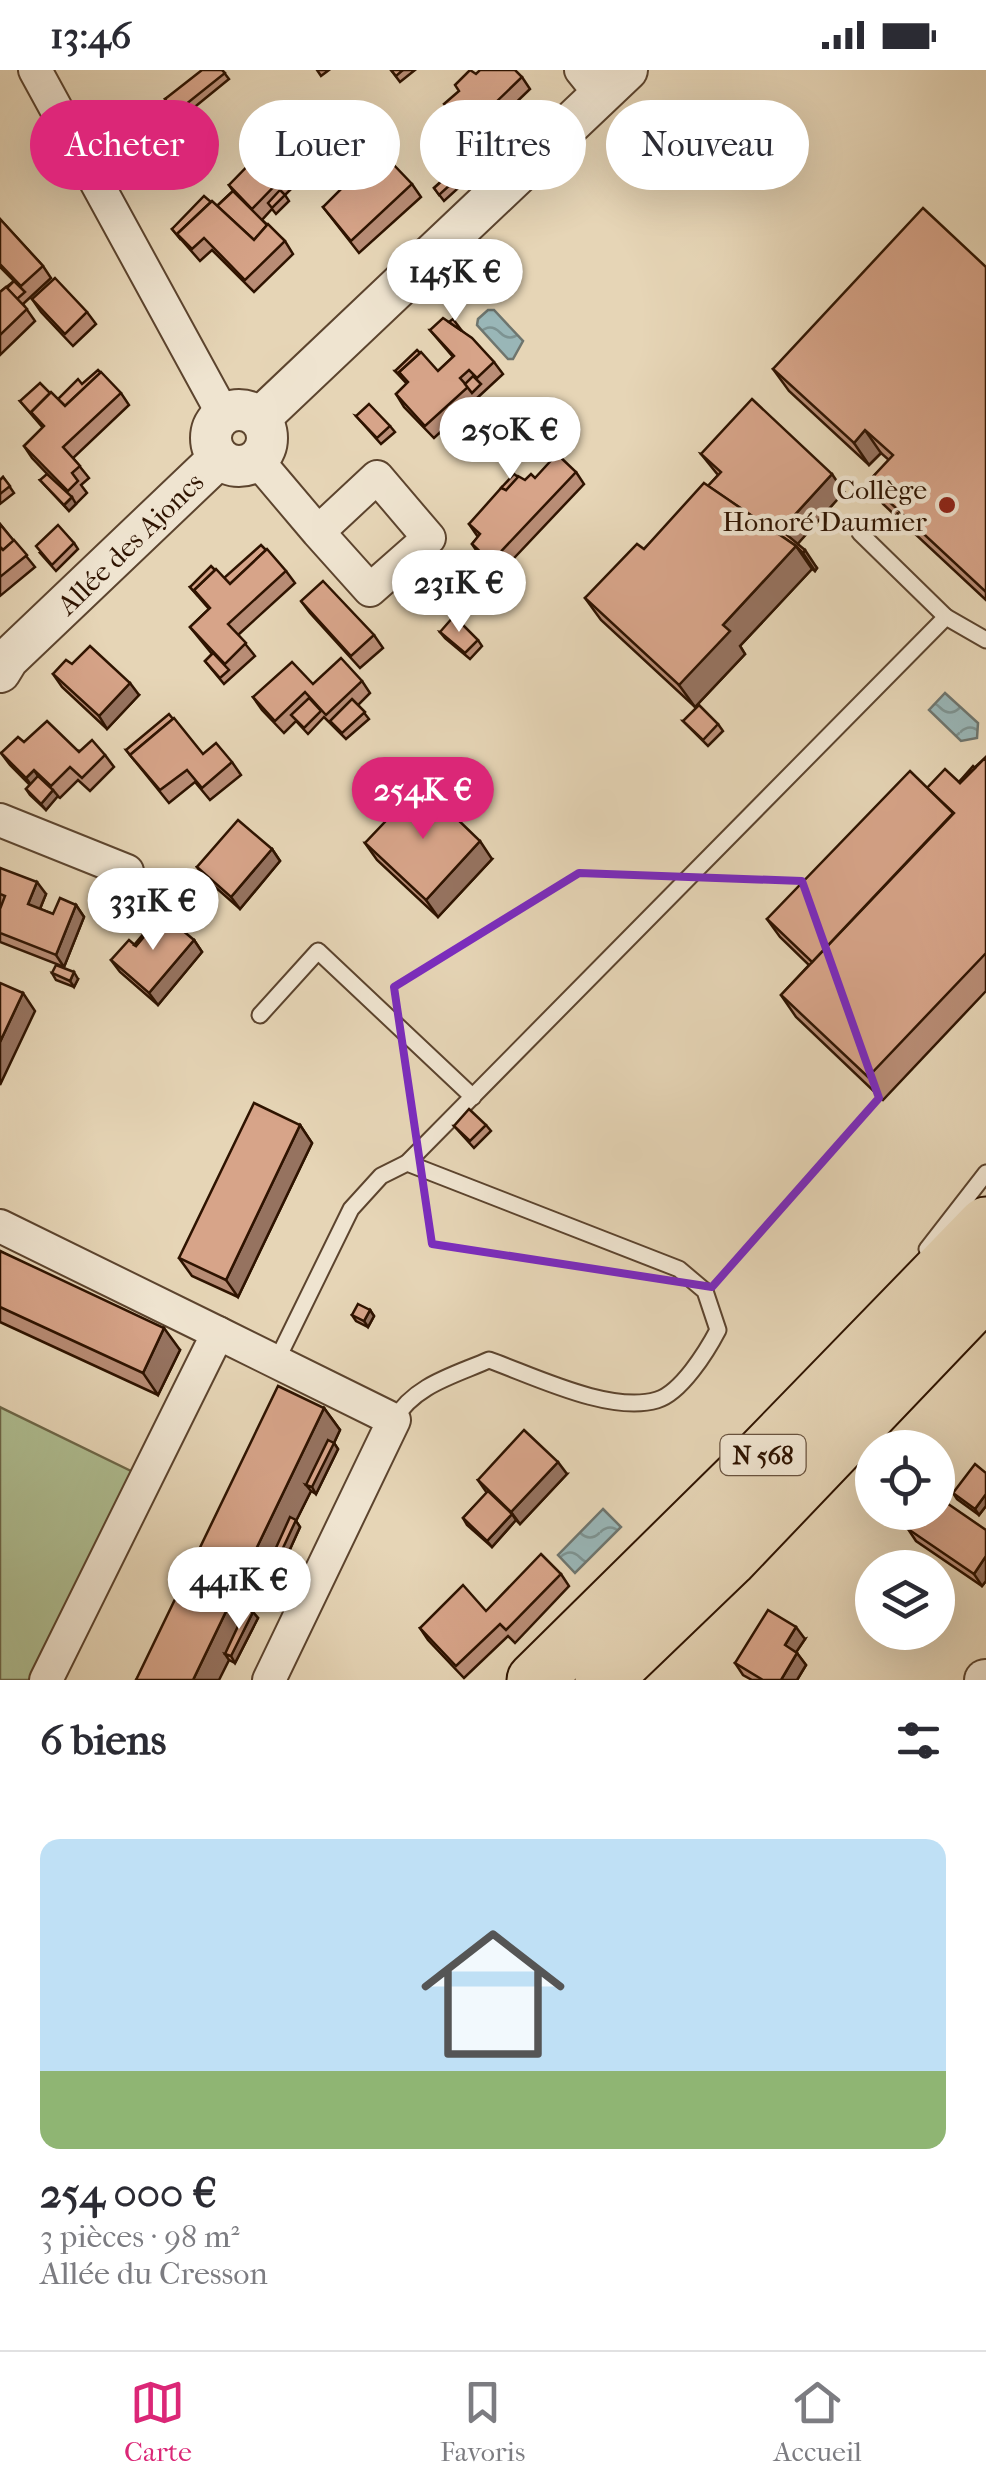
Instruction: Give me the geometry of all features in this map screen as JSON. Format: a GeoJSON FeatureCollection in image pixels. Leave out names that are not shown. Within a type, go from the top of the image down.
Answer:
{"type":"FeatureCollection","features":[{"type":"Feature","properties":{"kind":"highway","name":"N 568"},"geometry":{"type":"LineString","coordinates":[[535,1680],[767,1451],[986,1224]]}},
{"type":"Feature","properties":{"kind":"highway","name":"N 568"},"geometry":{"type":"LineString","coordinates":[[604,1680],[729,1558],[986,1290]]}},
{"type":"Feature","properties":{"kind":"street"},"geometry":{"type":"LineString","coordinates":[[34,70],[241,416],[265,426],[266,444],[238,459],[318,532]]}},
{"type":"Feature","properties":{"kind":"street"},"geometry":{"type":"LineString","coordinates":[[241,416],[603,78]]}},
{"type":"Feature","properties":{"kind":"street","name":"Allée des Ajoncs"},"geometry":{"type":"LineString","coordinates":[[3,661],[238,459]]}},
{"type":"Feature","properties":{"kind":"street"},"geometry":{"type":"LineString","coordinates":[[0,820],[127,871]]}},
{"type":"Feature","properties":{"kind":"street"},"geometry":{"type":"LineString","coordinates":[[0,1226],[394,1420],[269,1680]]}},
{"type":"Feature","properties":{"kind":"street"},"geometry":{"type":"LineString","coordinates":[[46,1680],[218,1333]]}},
{"type":"Feature","properties":{"kind":"lane"},"geometry":{"type":"LineString","coordinates":[[860,533],[946,617],[986,640]]}},
{"type":"Feature","properties":{"kind":"lane"},"geometry":{"type":"LineString","coordinates":[[276,1362],[351,1208],[381,1176],[407,1164],[946,617]]}},
{"type":"Feature","properties":{"kind":"lane"},"geometry":{"type":"LineString","coordinates":[[260,1015],[318,951],[473,1097]]}},
{"type":"Feature","properties":{"kind":"lane"},"geometry":{"type":"LineString","coordinates":[[394,1420],[424,1388],[490,1360],[606,1402],[659,1400],[700,1364],[718,1330],[704,1291],[679,1270],[407,1164]]}},
{"type":"Feature","properties":{"kind":"lane"},"geometry":{"type":"LineString","coordinates":[[918,1260],[986,1173]]}},
{"type":"Feature","properties":{"kind":"lane"},"geometry":{"type":"LineString","coordinates":[[767,1451],[884,1304]]}},
{"type":"Feature","properties":{"kind":"highlighted area"},"geometry":{"type":"Polygon","coordinates":[[[579,873],[802,881],[879,1098],[712,1287],[432,1244],[394,987],[579,873]]]}},
{"type":"Feature","properties":{"kind":"green space"},"geometry":{"type":"Polygon","coordinates":[[[0,1407],[133,1472],[30,1680],[0,1680],[0,1407]]]}},
{"type":"Feature","properties":{"kind":"water"},"geometry":{"type":"Polygon","coordinates":[[[488,310],[494,310],[523,341],[513,359],[508,359],[477,325],[488,310]]]}},
{"type":"Feature","properties":{"kind":"water"},"geometry":{"type":"Polygon","coordinates":[[[945,693],[978,723],[977,738],[961,741],[929,710],[945,693]]]}},
{"type":"Feature","properties":{"kind":"water"},"geometry":{"type":"Polygon","coordinates":[[[603,1509],[621,1527],[575,1573],[558,1555],[603,1509]]]}},
{"type":"Feature","properties":{"kind":"building"},"geometry":{"type":"Polygon","coordinates":[[[202,70],[225,73],[191,100],[165,99],[202,70]]]}},
{"type":"Feature","properties":{"kind":"building"},"geometry":{"type":"Polygon","coordinates":[[[470,70],[476,74],[480,70],[515,70],[522,77],[498,100],[449,100],[459,91],[455,85],[470,70]]]}},
{"type":"Feature","properties":{"kind":"building"},"geometry":{"type":"Polygon","coordinates":[[[400,171],[412,184],[351,241],[323,207],[340,190],[400,190],[400,171]]]}},
{"type":"Feature","properties":{"kind":"building"},"geometry":{"type":"Polygon","coordinates":[[[239,175],[239,190],[270,190],[252,209],[229,185],[239,175]]]}},
{"type":"Feature","properties":{"kind":"building"},"geometry":{"type":"Polygon","coordinates":[[[280,190],[285,195],[272,208],[268,203],[280,190]]]}},
{"type":"Feature","properties":{"kind":"building"},"geometry":{"type":"Polygon","coordinates":[[[233,191],[267,225],[254,240],[217,206],[233,191]]]}},
{"type":"Feature","properties":{"kind":"building"},"geometry":{"type":"Polygon","coordinates":[[[204,196],[211,202],[177,234],[181,240],[172,229],[204,196]]]}},
{"type":"Feature","properties":{"kind":"building"},"geometry":{"type":"Polygon","coordinates":[[[212,201],[254,240],[268,224],[285,241],[245,280],[204,238],[192,249],[177,234],[212,201]]]}},
{"type":"Feature","properties":{"kind":"building"},"geometry":{"type":"Polygon","coordinates":[[[923,208],[986,267],[986,592],[868,482],[893,455],[865,430],[854,443],[773,369],[923,208]]]}},
{"type":"Feature","properties":{"kind":"building"},"geometry":{"type":"Polygon","coordinates":[[[0,219],[43,266],[21,286],[0,264],[0,219]]]}},
{"type":"Feature","properties":{"kind":"building"},"geometry":{"type":"Polygon","coordinates":[[[55,278],[87,312],[65,334],[32,299],[55,278]]]}},
{"type":"Feature","properties":{"kind":"building"},"geometry":{"type":"Polygon","coordinates":[[[14,281],[25,292],[17,299],[7,288],[14,281]]]}},
{"type":"Feature","properties":{"kind":"building"},"geometry":{"type":"Polygon","coordinates":[[[6,287],[27,309],[0,335],[0,292],[6,287]]]}},
{"type":"Feature","properties":{"kind":"building"},"geometry":{"type":"Polygon","coordinates":[[[443,318],[472,338],[494,362],[477,378],[469,370],[460,378],[468,387],[425,426],[396,394],[408,382],[399,372],[421,352],[438,371],[454,356],[430,330],[443,318]]]}},
{"type":"Feature","properties":{"kind":"building"},"geometry":{"type":"Polygon","coordinates":[[[417,350],[420,353],[399,372],[403,378],[395,371],[417,350]]]}},
{"type":"Feature","properties":{"kind":"building"},"geometry":{"type":"Polygon","coordinates":[[[98,370],[101,373],[65,406],[58,399],[78,379],[82,384],[98,370]]]}},
{"type":"Feature","properties":{"kind":"building"},"geometry":{"type":"Polygon","coordinates":[[[101,372],[121,393],[63,447],[80,466],[72,473],[78,481],[68,491],[24,446],[44,426],[31,412],[51,392],[65,406],[101,372]]]}},
{"type":"Feature","properties":{"kind":"building"},"geometry":{"type":"Polygon","coordinates":[[[473,376],[481,384],[472,393],[465,384],[473,376]]]}},
{"type":"Feature","properties":{"kind":"building"},"geometry":{"type":"Polygon","coordinates":[[[40,383],[50,393],[31,412],[35,418],[20,401],[40,383]]]}},
{"type":"Feature","properties":{"kind":"building"},"geometry":{"type":"Polygon","coordinates":[[[752,399],[832,474],[781,530],[805,550],[803,553],[708,486],[721,472],[701,454],[752,399]]]}},
{"type":"Feature","properties":{"kind":"building"},"geometry":{"type":"Polygon","coordinates":[[[369,404],[390,426],[377,438],[356,416],[369,404]]]}},
{"type":"Feature","properties":{"kind":"building"},"geometry":{"type":"Polygon","coordinates":[[[557,454],[576,472],[491,562],[472,544],[480,534],[469,524],[502,487],[506,490],[518,476],[525,480],[531,474],[535,478],[557,454]]]}},
{"type":"Feature","properties":{"kind":"building"},"geometry":{"type":"Polygon","coordinates":[[[47,474],[72,497],[64,505],[40,480],[47,474]]]}},
{"type":"Feature","properties":{"kind":"building"},"geometry":{"type":"Polygon","coordinates":[[[514,474],[518,477],[506,490],[501,488],[514,474]]]}},
{"type":"Feature","properties":{"kind":"building"},"geometry":{"type":"Polygon","coordinates":[[[3,477],[10,486],[0,494],[0,480],[3,477]]]}},
{"type":"Feature","properties":{"kind":"building"},"geometry":{"type":"Polygon","coordinates":[[[704,483],[796,546],[723,625],[730,631],[679,685],[585,598],[637,544],[644,549],[704,483]]]}},
{"type":"Feature","properties":{"kind":"building"},"geometry":{"type":"Polygon","coordinates":[[[0,524],[14,541],[3,550],[0,547],[0,524]]]}},
{"type":"Feature","properties":{"kind":"building"},"geometry":{"type":"Polygon","coordinates":[[[58,525],[74,543],[52,565],[36,546],[58,525]]]}},
{"type":"Feature","properties":{"kind":"building"},"geometry":{"type":"Polygon","coordinates":[[[14,540],[27,555],[0,577],[0,547],[3,550],[14,540]]]}},
{"type":"Feature","properties":{"kind":"building"},"geometry":{"type":"Polygon","coordinates":[[[261,545],[266,550],[230,584],[224,578],[261,545]]]}},
{"type":"Feature","properties":{"kind":"building"},"geometry":{"type":"Polygon","coordinates":[[[267,549],[286,571],[228,624],[246,643],[225,664],[190,627],[210,608],[194,590],[216,569],[230,584],[267,549]]]}},
{"type":"Feature","properties":{"kind":"building"},"geometry":{"type":"Polygon","coordinates":[[[211,566],[215,570],[194,590],[198,596],[190,587],[211,566]]]}},
{"type":"Feature","properties":{"kind":"building"},"geometry":{"type":"Polygon","coordinates":[[[323,581],[374,635],[351,656],[301,601],[323,581]]]}},
{"type":"Feature","properties":{"kind":"building"},"geometry":{"type":"Polygon","coordinates":[[[454,616],[478,640],[465,653],[440,632],[454,616]]]}},
{"type":"Feature","properties":{"kind":"building"},"geometry":{"type":"Polygon","coordinates":[[[90,646],[130,683],[99,716],[53,674],[66,660],[72,664],[90,646]]]}},
{"type":"Feature","properties":{"kind":"building"},"geometry":{"type":"Polygon","coordinates":[[[213,653],[229,670],[220,678],[205,661],[213,653]]]}},
{"type":"Feature","properties":{"kind":"building"},"geometry":{"type":"Polygon","coordinates":[[[341,658],[362,681],[326,715],[305,692],[275,721],[253,697],[292,662],[313,684],[341,658]]]}},
{"type":"Feature","properties":{"kind":"building"},"geometry":{"type":"Polygon","coordinates":[[[309,698],[321,711],[304,728],[291,715],[309,698]]]}},
{"type":"Feature","properties":{"kind":"building"},"geometry":{"type":"Polygon","coordinates":[[[352,699],[365,712],[342,733],[330,721],[352,699]]]}},
{"type":"Feature","properties":{"kind":"building"},"geometry":{"type":"Polygon","coordinates":[[[699,705],[718,724],[703,740],[683,721],[699,705]]]}},
{"type":"Feature","properties":{"kind":"building"},"geometry":{"type":"Polygon","coordinates":[[[169,714],[173,719],[130,755],[126,750],[169,714]]]}},
{"type":"Feature","properties":{"kind":"building"},"geometry":{"type":"Polygon","coordinates":[[[174,718],[203,754],[216,743],[232,762],[202,788],[187,770],[160,790],[130,755],[174,718]]]}},
{"type":"Feature","properties":{"kind":"building"},"geometry":{"type":"Polygon","coordinates":[[[47,721],[79,752],[92,740],[105,755],[82,778],[70,767],[51,786],[34,770],[26,778],[1,753],[18,737],[24,742],[47,721]]]}},
{"type":"Feature","properties":{"kind":"building"},"geometry":{"type":"Polygon","coordinates":[[[986,757],[986,953],[868,1077],[781,995],[954,813],[927,788],[945,769],[960,783],[986,757]]]}},
{"type":"Feature","properties":{"kind":"building"},"geometry":{"type":"Polygon","coordinates":[[[910,771],[953,813],[812,962],[767,919],[910,771]]]}},
{"type":"Feature","properties":{"kind":"building"},"geometry":{"type":"Polygon","coordinates":[[[38,776],[53,790],[41,804],[26,789],[38,776]]]}},
{"type":"Feature","properties":{"kind":"building"},"geometry":{"type":"Polygon","coordinates":[[[421,784],[480,841],[426,900],[365,843],[421,784]]]}},
{"type":"Feature","properties":{"kind":"building"},"geometry":{"type":"Polygon","coordinates":[[[238,820],[272,849],[231,897],[197,867],[238,820]]]}},
{"type":"Feature","properties":{"kind":"building"},"geometry":{"type":"Polygon","coordinates":[[[0,868],[37,882],[28,904],[53,914],[60,898],[76,905],[56,955],[0,933],[0,909],[5,896],[0,894],[0,868]]]}},
{"type":"Feature","properties":{"kind":"building"},"geometry":{"type":"Polygon","coordinates":[[[163,914],[194,940],[149,993],[111,960],[129,940],[136,946],[163,914]]]}},
{"type":"Feature","properties":{"kind":"building"},"geometry":{"type":"Polygon","coordinates":[[[56,965],[74,972],[70,981],[52,973],[56,965]]]}},
{"type":"Feature","properties":{"kind":"building"},"geometry":{"type":"Polygon","coordinates":[[[0,983],[23,993],[0,1042],[0,983]]]}},
{"type":"Feature","properties":{"kind":"building"},"geometry":{"type":"Polygon","coordinates":[[[254,1103],[300,1125],[226,1280],[179,1258],[254,1103]]]}},
{"type":"Feature","properties":{"kind":"building"},"geometry":{"type":"Polygon","coordinates":[[[469,1109],[486,1125],[470,1141],[454,1126],[469,1109]]]}},
{"type":"Feature","properties":{"kind":"building"},"geometry":{"type":"Polygon","coordinates":[[[0,1251],[164,1328],[143,1373],[0,1307],[0,1251]]]}},
{"type":"Feature","properties":{"kind":"building"},"geometry":{"type":"Polygon","coordinates":[[[358,1304],[370,1310],[364,1321],[352,1315],[358,1304]]]}},
{"type":"Feature","properties":{"kind":"building"},"geometry":{"type":"Polygon","coordinates":[[[278,1386],[324,1408],[193,1680],[136,1680],[278,1386]]]}},
{"type":"Feature","properties":{"kind":"building"},"geometry":{"type":"Polygon","coordinates":[[[524,1430],[558,1462],[511,1512],[478,1480],[524,1430]]]}},
{"type":"Feature","properties":{"kind":"building"},"geometry":{"type":"Polygon","coordinates":[[[328,1440],[334,1443],[312,1487],[306,1485],[328,1440]]]}},
{"type":"Feature","properties":{"kind":"building"},"geometry":{"type":"Polygon","coordinates":[[[975,1464],[986,1473],[986,1494],[975,1509],[955,1490],[975,1464]]]}},
{"type":"Feature","properties":{"kind":"building"},"geometry":{"type":"Polygon","coordinates":[[[488,1491],[512,1514],[487,1541],[463,1518],[488,1491]]]}},
{"type":"Feature","properties":{"kind":"building"},"geometry":{"type":"Polygon","coordinates":[[[955,1509],[986,1530],[986,1556],[974,1574],[955,1561],[955,1550],[939,1550],[909,1530],[955,1530],[955,1509]]]}},
{"type":"Feature","properties":{"kind":"building"},"geometry":{"type":"Polygon","coordinates":[[[290,1517],[296,1520],[276,1563],[270,1561],[290,1517]]]}},
{"type":"Feature","properties":{"kind":"building"},"geometry":{"type":"Polygon","coordinates":[[[541,1554],[561,1574],[506,1630],[500,1624],[456,1666],[420,1628],[463,1585],[486,1611],[541,1554]]]}},
{"type":"Feature","properties":{"kind":"building"},"geometry":{"type":"Polygon","coordinates":[[[246,1609],[253,1612],[231,1656],[225,1654],[246,1609]]]}},
{"type":"Feature","properties":{"kind":"building"},"geometry":{"type":"Polygon","coordinates":[[[768,1610],[796,1627],[785,1645],[797,1653],[781,1680],[763,1680],[735,1663],[768,1610]]]}},
{"type":"Feature","properties":{"kind":"place","name":"Collège Honoré Daumier"},"geometry":{"type":"Point","coordinates":[947,505]}}]}
